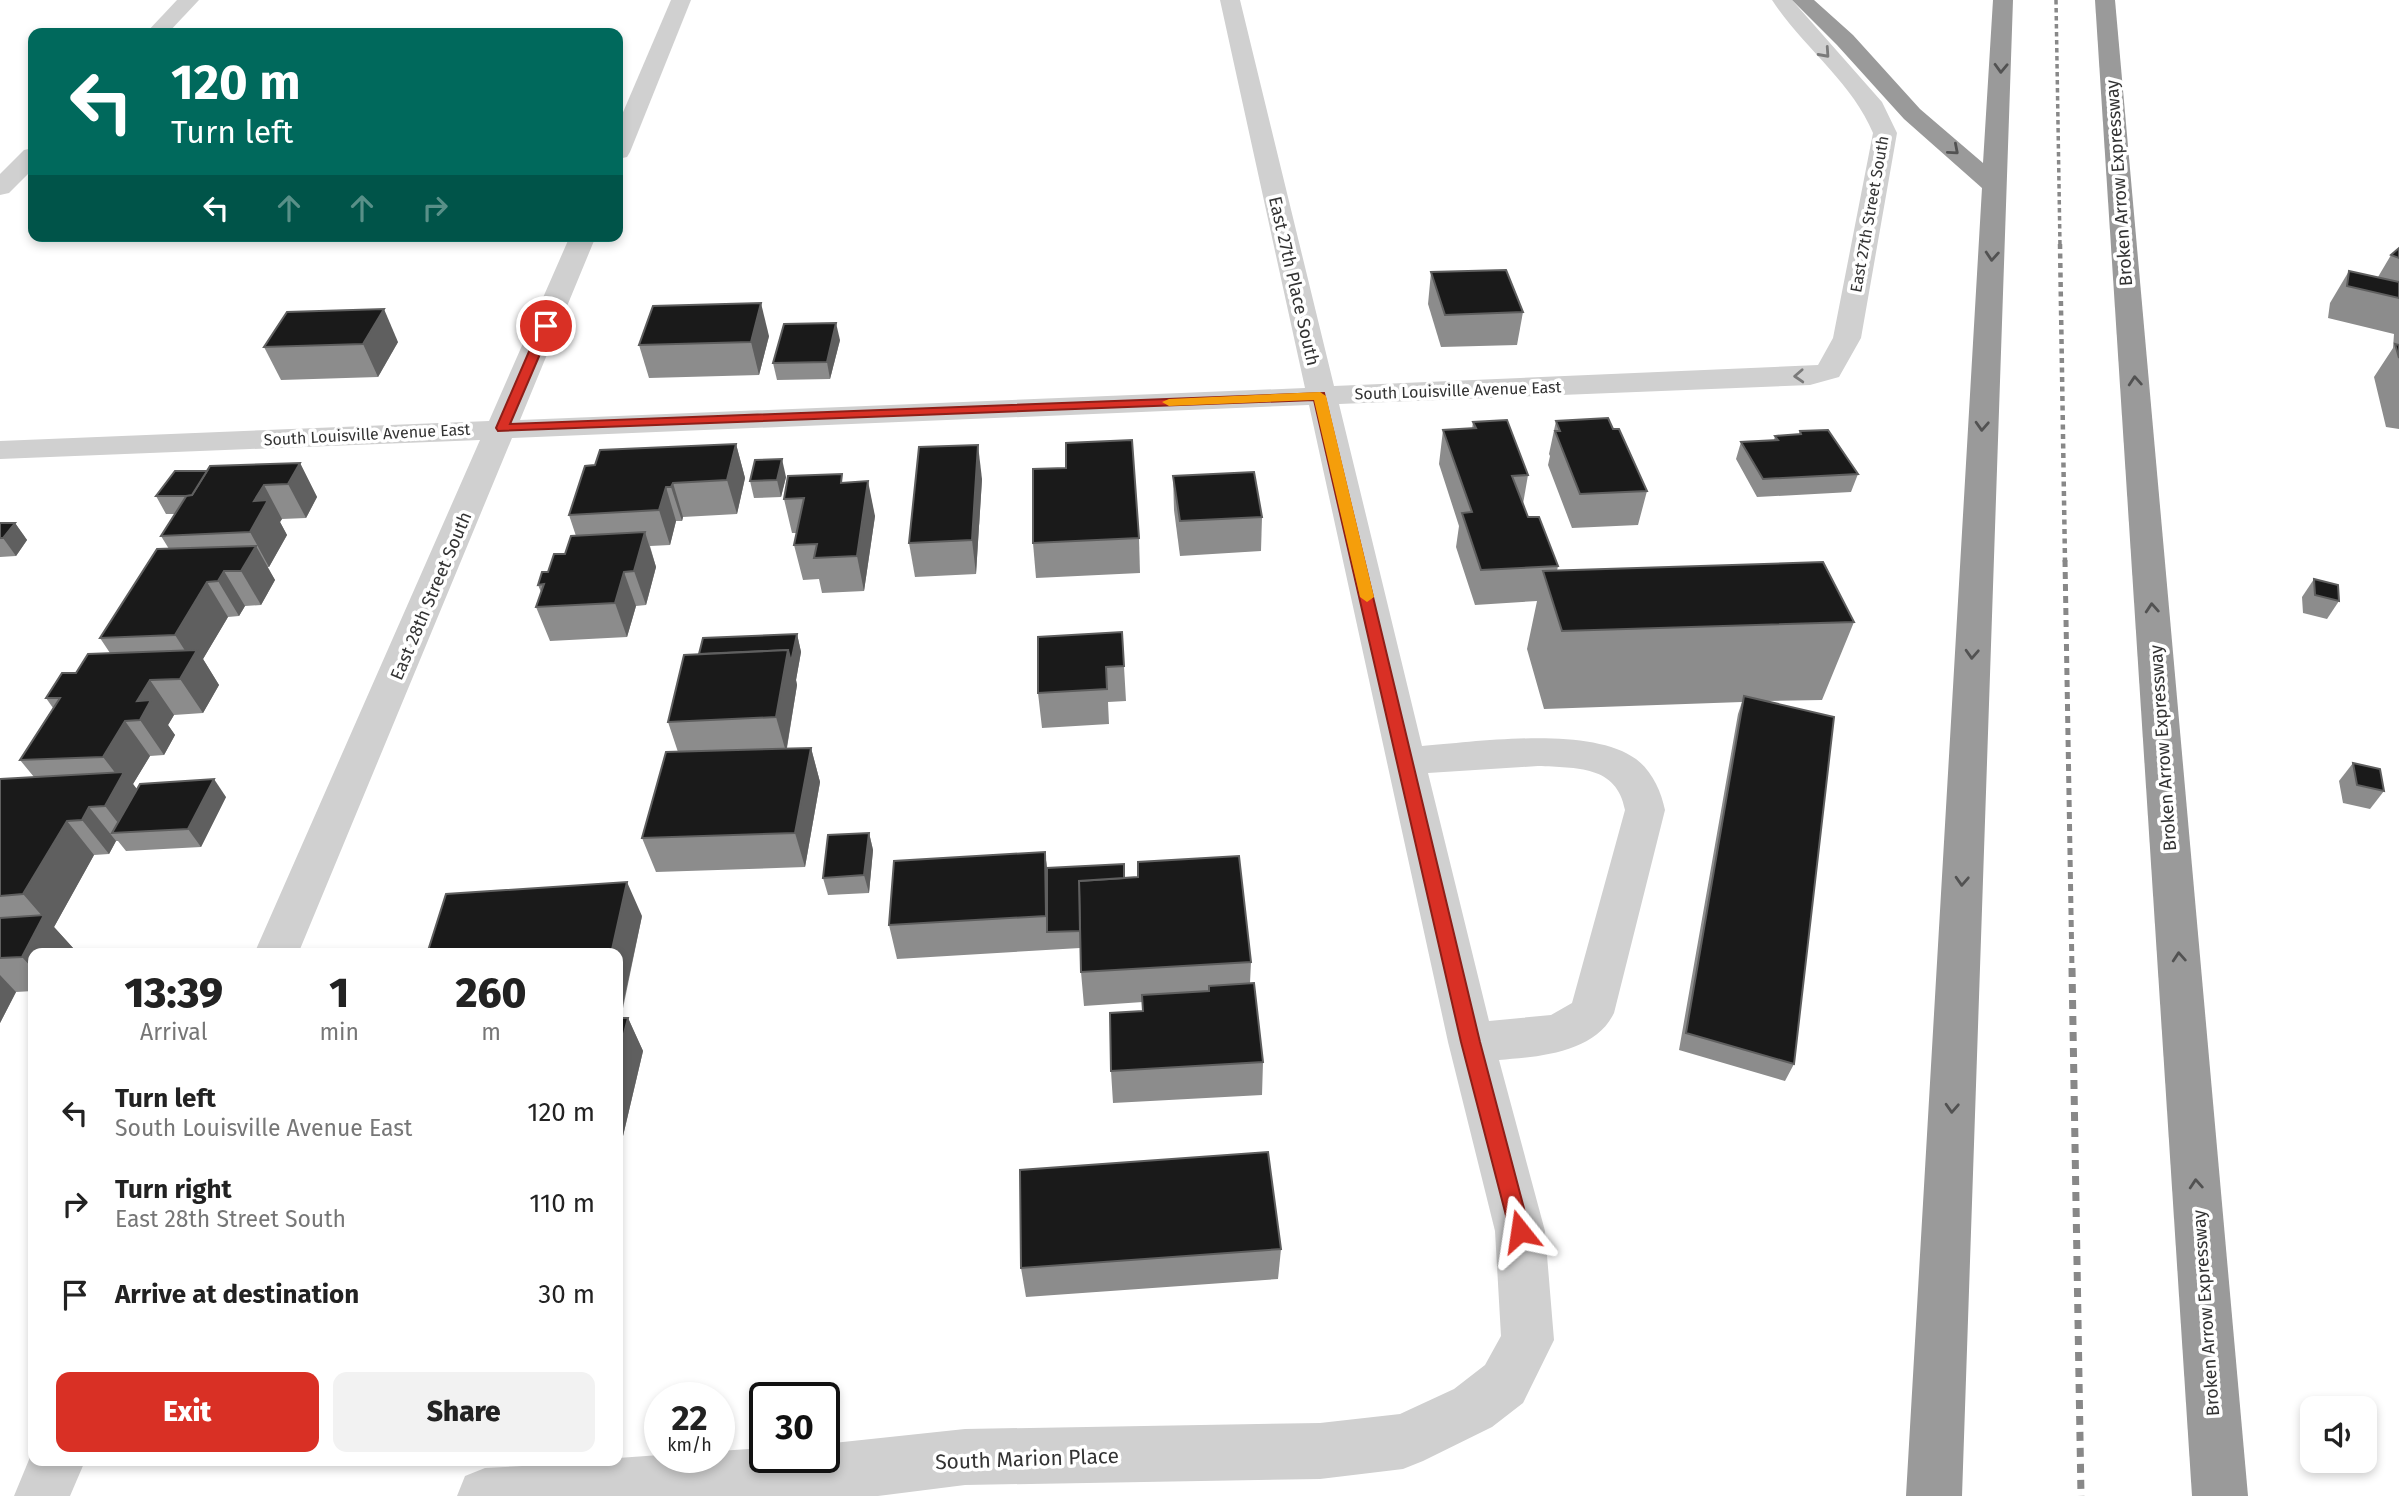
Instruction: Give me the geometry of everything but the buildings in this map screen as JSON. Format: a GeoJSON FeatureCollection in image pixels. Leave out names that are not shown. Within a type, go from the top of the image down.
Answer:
{"type":"FeatureCollection","features":[{"type":"Feature","properties":{"kind":"highway"},"geometry":{"type":"LineString","coordinates":[[1802,0],[1845,40],[1912,114],[1996,187]]}},
{"type":"Feature","properties":{"kind":"highway"},"geometry":{"type":"LineString","coordinates":[[1934,1496],[2003,0]]}},
{"type":"Feature","properties":{"kind":"highway","name":"Broken Arrow Expressway"},"geometry":{"type":"LineString","coordinates":[[2105,0],[2220,1496]]}},
{"type":"Feature","properties":{"kind":"street"},"geometry":{"type":"LineString","coordinates":[[161,28],[190,0]]}},
{"type":"Feature","properties":{"kind":"street"},"geometry":{"type":"LineString","coordinates":[[623,140],[681,0]]}},
{"type":"Feature","properties":{"kind":"street","name":"East 27th Place South"},"geometry":{"type":"LineString","coordinates":[[1230,0],[1471,1042],[1520,1231],[1528,1340]]}},
{"type":"Feature","properties":{"kind":"street","name":"East 27th Street South"},"geometry":{"type":"LineString","coordinates":[[1782,0],[1794,18],[1874,107],[1885,133],[1847,338]]}},
{"type":"Feature","properties":{"kind":"street"},"geometry":{"type":"LineString","coordinates":[[0,188],[28,160]]}},
{"type":"Feature","properties":{"kind":"street","name":"East 28th Street South"},"geometry":{"type":"LineString","coordinates":[[279,948],[580,242]]}},
{"type":"Feature","properties":{"kind":"street","name":"South Louisville Avenue East"},"geometry":{"type":"LineString","coordinates":[[0,450],[1810,376],[1829,371],[1847,338]]}},
{"type":"Feature","properties":{"kind":"street"},"geometry":{"type":"LineString","coordinates":[[1406,761],[1523,754],[1576,754],[1609,762],[1629,775],[1643,793],[1645,810],[1592,1013],[1579,1025],[1556,1034],[1471,1042]]}},
{"type":"Feature","properties":{"kind":"street","name":"South Marion Place"},"geometry":{"type":"LineString","coordinates":[[485,1496],[877,1482],[965,1457],[1320,1451],[1403,1441],[1473,1408],[1504,1384],[1528,1340]]}},
{"type":"Feature","properties":{"kind":"street"},"geometry":{"type":"LineString","coordinates":[[42,1496],[55,1466]]}},
{"type":"Feature","properties":{"kind":"railway"},"geometry":{"type":"LineString","coordinates":[[2056,0],[2060,246]]}},
{"type":"Feature","properties":{"kind":"railway"},"geometry":{"type":"LineString","coordinates":[[2060,244],[2065,562]]}},
{"type":"Feature","properties":{"kind":"railway"},"geometry":{"type":"LineString","coordinates":[[2065,560],[2072,970]]}},
{"type":"Feature","properties":{"kind":"railway"},"geometry":{"type":"LineString","coordinates":[[2072,968],[2081,1496]]}},
{"type":"Feature","properties":{"kind":"slow traffic"},"geometry":{"type":"LineString","coordinates":[[1169,402],[1320,396],[1367,597]]}},
{"type":"Feature","properties":{"kind":"route"},"geometry":{"type":"LineString","coordinates":[[546,326],[502,428],[1320,396],[1471,1042],[1520,1231]]}}]}
